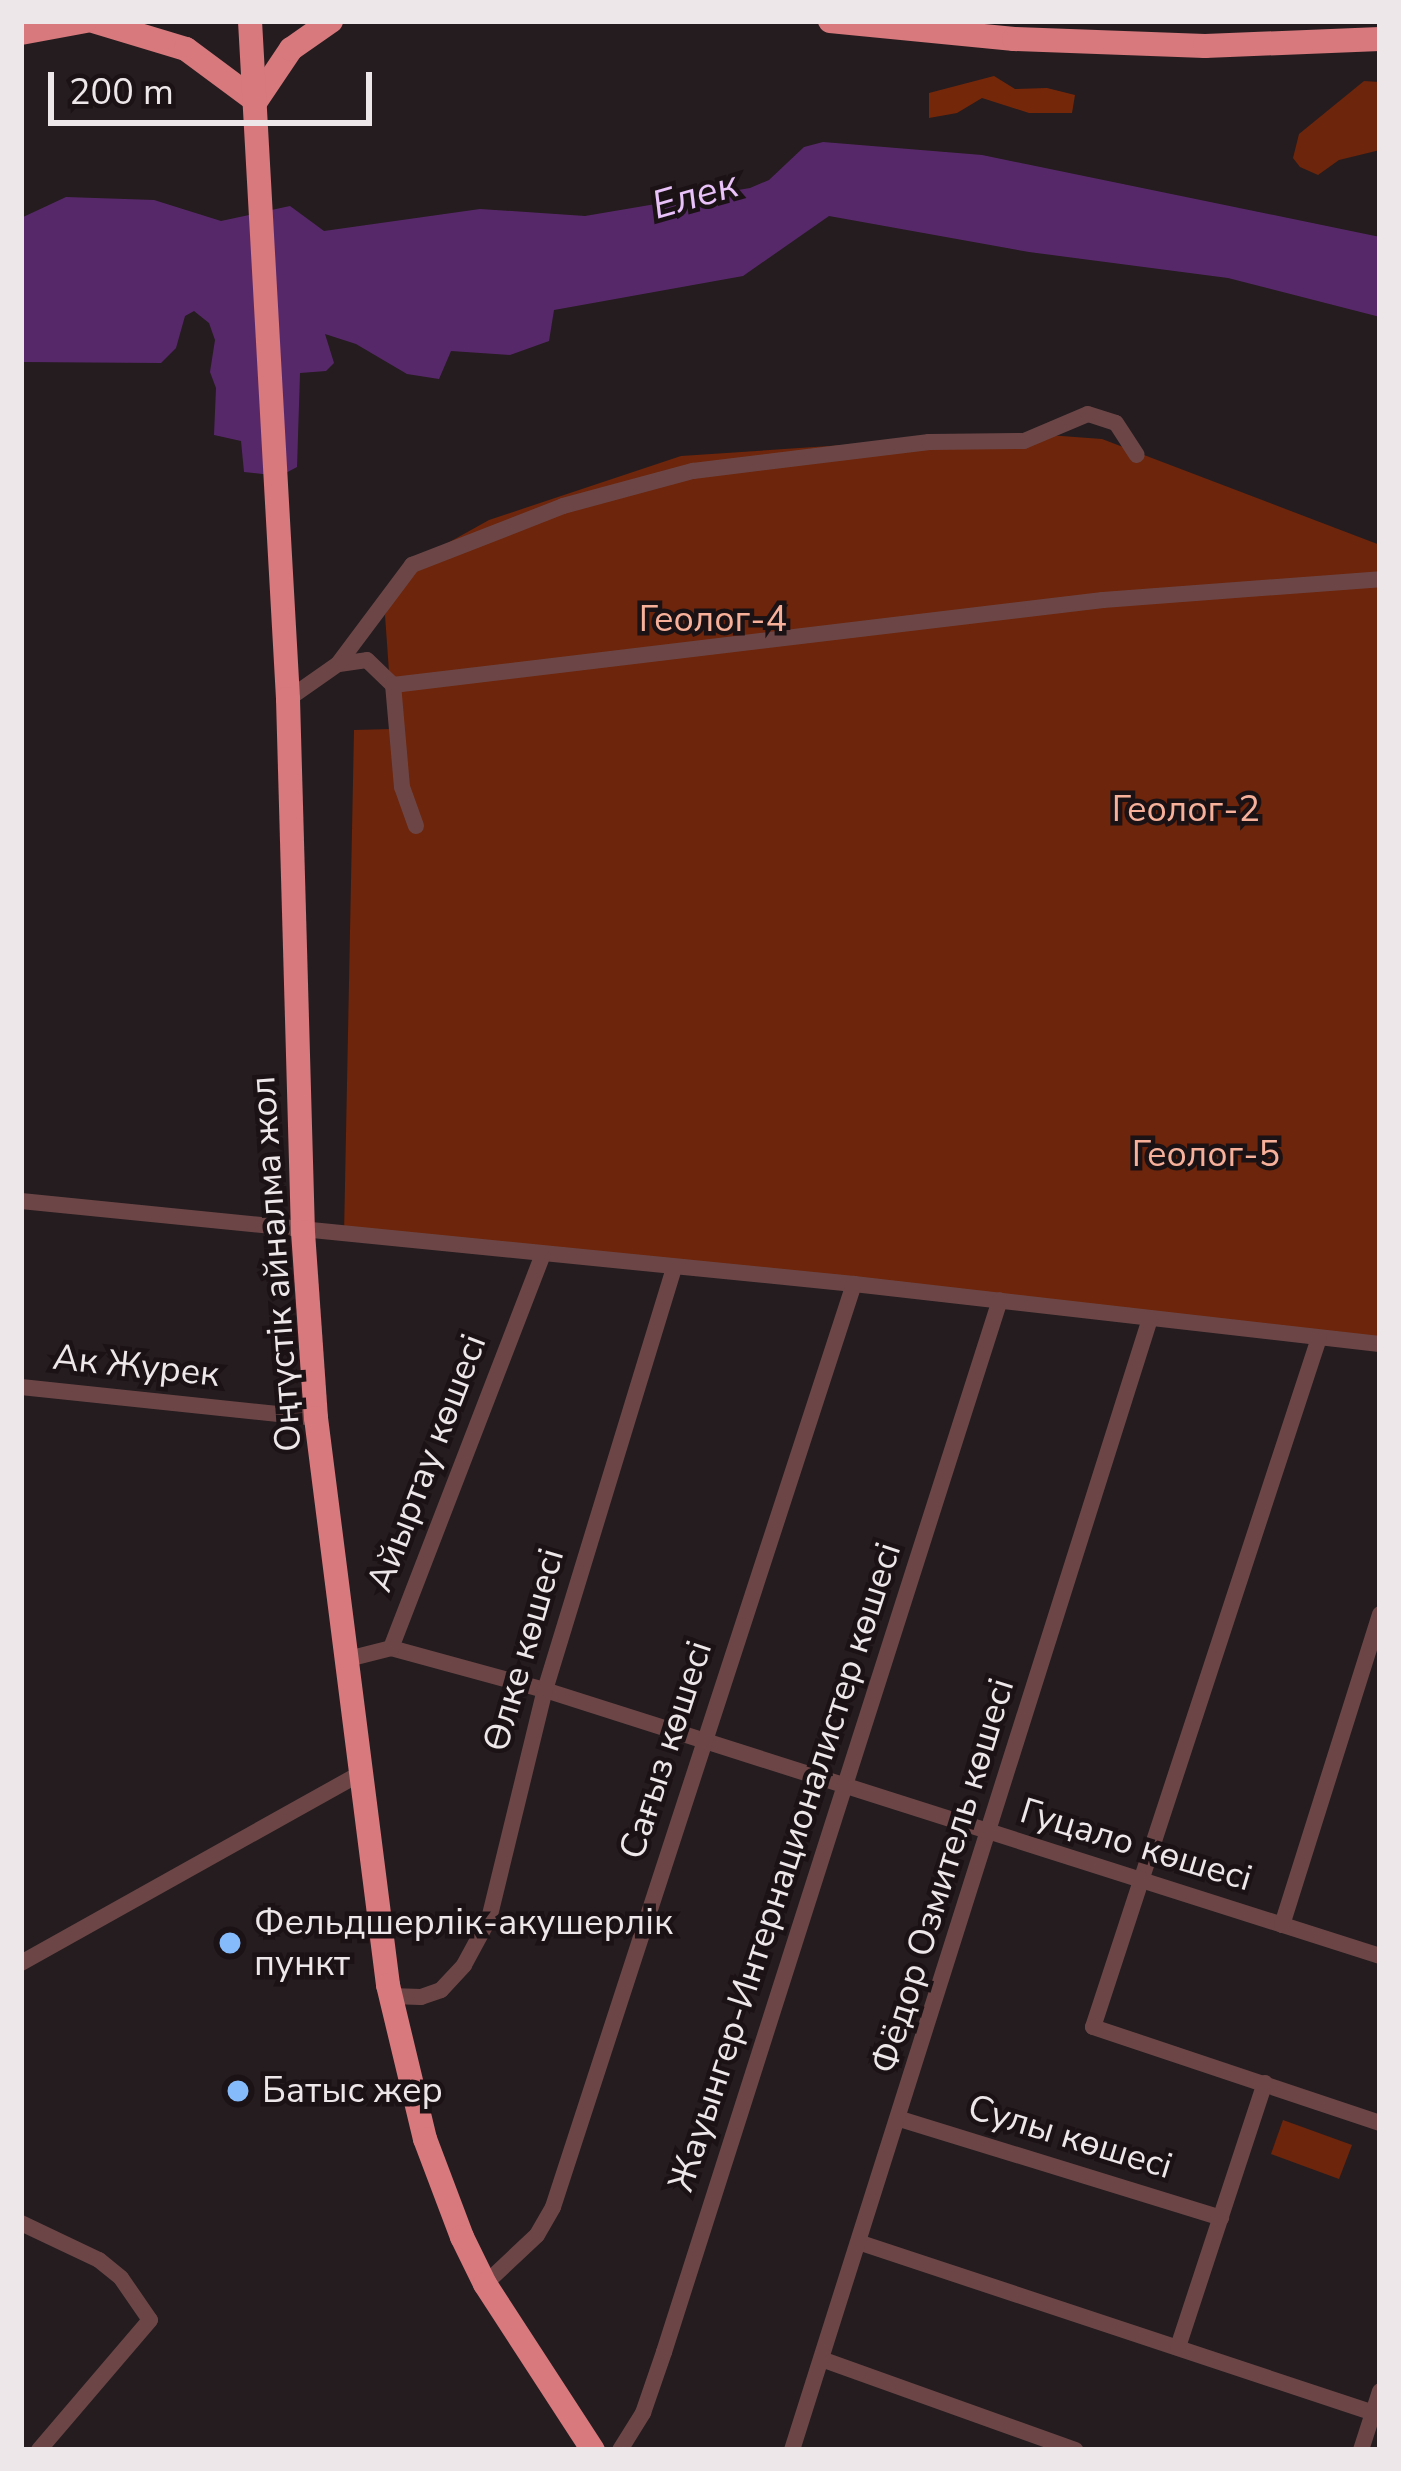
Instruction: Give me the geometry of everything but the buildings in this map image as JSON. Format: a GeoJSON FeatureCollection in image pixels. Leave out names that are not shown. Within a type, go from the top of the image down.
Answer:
{"type":"FeatureCollection","features":[{"type":"Feature","properties":{"kind":"highway"},"geometry":{"type":"LineString","coordinates":[[21,33],[90,21],[187,49],[256,106],[291,50],[331,21]]}},
{"type":"Feature","properties":{"kind":"highway","name":"Оңтүстік айналма жол"},"geometry":{"type":"LineString","coordinates":[[250,21],[288,699],[303,1232],[316,1418],[390,1996],[425,2139],[485,2284],[593,2450]]}},
{"type":"Feature","properties":{"kind":"highway"},"geometry":{"type":"LineString","coordinates":[[830,21],[1014,38],[1205,46],[1380,39]]}},
{"type":"Feature","properties":{"kind":"street"},"geometry":{"type":"LineString","coordinates":[[338,664],[412,565],[541,513],[674,475],[929,442],[1024,441],[1088,414],[1116,423],[1137,455]]}},
{"type":"Feature","properties":{"kind":"street"},"geometry":{"type":"LineString","coordinates":[[393,685],[1103,600],[1380,579]]}},
{"type":"Feature","properties":{"kind":"street"},"geometry":{"type":"LineString","coordinates":[[288,699],[353,658],[367,660],[393,685],[402,787],[416,826]]}},
{"type":"Feature","properties":{"kind":"street"},"geometry":{"type":"LineString","coordinates":[[21,1201],[854,1284],[1380,1344]]}},
{"type":"Feature","properties":{"kind":"street","name":"Айыртау көшесі"},"geometry":{"type":"LineString","coordinates":[[344,1660],[391,1648],[542,1256]]}},
{"type":"Feature","properties":{"kind":"street","name":"Өлке көшесі"},"geometry":{"type":"LineString","coordinates":[[390,1996],[433,1995],[452,1981],[478,1944],[545,1690],[674,1268]]}},
{"type":"Feature","properties":{"kind":"street","name":"Сағыз көшесі"},"geometry":{"type":"LineString","coordinates":[[485,2284],[537,2235],[553,2206],[854,1284]]}},
{"type":"Feature","properties":{"kind":"street","name":"Жауынгер-Интернационалистер көшесі"},"geometry":{"type":"LineString","coordinates":[[620,2450],[643,2413],[664,2352],[1000,1300]]}},
{"type":"Feature","properties":{"kind":"street","name":"Фёдор Озмитель көшесі"},"geometry":{"type":"LineString","coordinates":[[792,2450],[991,1835],[1150,1319]]}},
{"type":"Feature","properties":{"kind":"street"},"geometry":{"type":"LineString","coordinates":[[1319,1338],[1093,2026],[1380,2122]]}},
{"type":"Feature","properties":{"kind":"street","name":"Ак Журек"},"geometry":{"type":"LineString","coordinates":[[21,1387],[316,1418]]}},
{"type":"Feature","properties":{"kind":"street"},"geometry":{"type":"LineString","coordinates":[[1282,1925],[1380,1614]]}},
{"type":"Feature","properties":{"kind":"street","name":"Гуцало көшесі"},"geometry":{"type":"LineString","coordinates":[[391,1648],[545,1690],[845,1790],[1380,1956]]}},
{"type":"Feature","properties":{"kind":"street"},"geometry":{"type":"LineString","coordinates":[[21,1963],[359,1774]]}},
{"type":"Feature","properties":{"kind":"street"},"geometry":{"type":"LineString","coordinates":[[1178,2347],[1265,2083]]}},
{"type":"Feature","properties":{"kind":"street","name":"Сулы көшесі"},"geometry":{"type":"LineString","coordinates":[[901,2119],[1221,2218]]}},
{"type":"Feature","properties":{"kind":"street"},"geometry":{"type":"LineString","coordinates":[[21,2223],[99,2260],[121,2278],[150,2320],[39,2450]]}},
{"type":"Feature","properties":{"kind":"street"},"geometry":{"type":"LineString","coordinates":[[861,2243],[1376,2414]]}},
{"type":"Feature","properties":{"kind":"street"},"geometry":{"type":"LineString","coordinates":[[824,2360],[1075,2450]]}},
{"type":"Feature","properties":{"kind":"street"},"geometry":{"type":"LineString","coordinates":[[1361,2450],[1380,2391]]}},
{"type":"Feature","properties":{"kind":"green space"},"geometry":{"type":"Polygon","coordinates":[[[1364,81],[1380,82],[1380,150],[1339,160],[1318,175],[1300,167],[1293,158],[1299,134],[1364,81]]]}},
{"type":"Feature","properties":{"kind":"green space"},"geometry":{"type":"Polygon","coordinates":[[[1021,433],[1102,439],[1380,545],[1380,1345],[344,1235],[354,730],[393,729],[385,615],[410,564],[489,520],[681,456],[1021,433]]]}},
{"type":"Feature","properties":{"kind":"green space"},"geometry":{"type":"Polygon","coordinates":[[[1283,2120],[1352,2145],[1339,2179],[1271,2154],[1283,2120]]]}},
{"type":"Feature","properties":{"kind":"shaded area"},"geometry":{"type":"Polygon","coordinates":[[[994,76],[1015,89],[1047,88],[1075,95],[1072,113],[1029,113],[982,98],[957,113],[929,118],[929,93],[994,76]]]}},
{"type":"Feature","properties":{"kind":"shaded area"},"geometry":{"type":"Polygon","coordinates":[[[823,142],[982,155],[1380,237],[1380,317],[1228,278],[1029,252],[829,216],[743,276],[554,310],[549,341],[510,355],[451,351],[439,379],[407,374],[356,344],[325,334],[334,363],[326,371],[300,373],[297,467],[280,476],[244,472],[241,441],[214,435],[216,388],[210,372],[215,340],[209,323],[194,311],[185,316],[176,348],[161,363],[21,362],[21,218],[66,197],[154,200],[221,221],[290,206],[324,231],[480,209],[585,216],[750,188],[769,180],[804,147],[823,142]]]}},
{"type":"Feature","properties":{"kind":"place","name":"Фельдшерлік-акушерлік пункт"},"geometry":{"type":"Point","coordinates":[230,1943]}},
{"type":"Feature","properties":{"kind":"place","name":"Батыс жер"},"geometry":{"type":"Point","coordinates":[238,2091]}},
{"type":"Feature","properties":{"kind":"water label","name":"Елек"},"geometry":{"type":"Point","coordinates":[695,196]}},
{"type":"Feature","properties":{"kind":"park label","name":"Геолог-4"},"geometry":{"type":"Point","coordinates":[713,620]}},
{"type":"Feature","properties":{"kind":"park label","name":"Геолог-2"},"geometry":{"type":"Point","coordinates":[1186,810]}},
{"type":"Feature","properties":{"kind":"park label","name":"Геолог-5"},"geometry":{"type":"Point","coordinates":[1206,1155]}}]}
